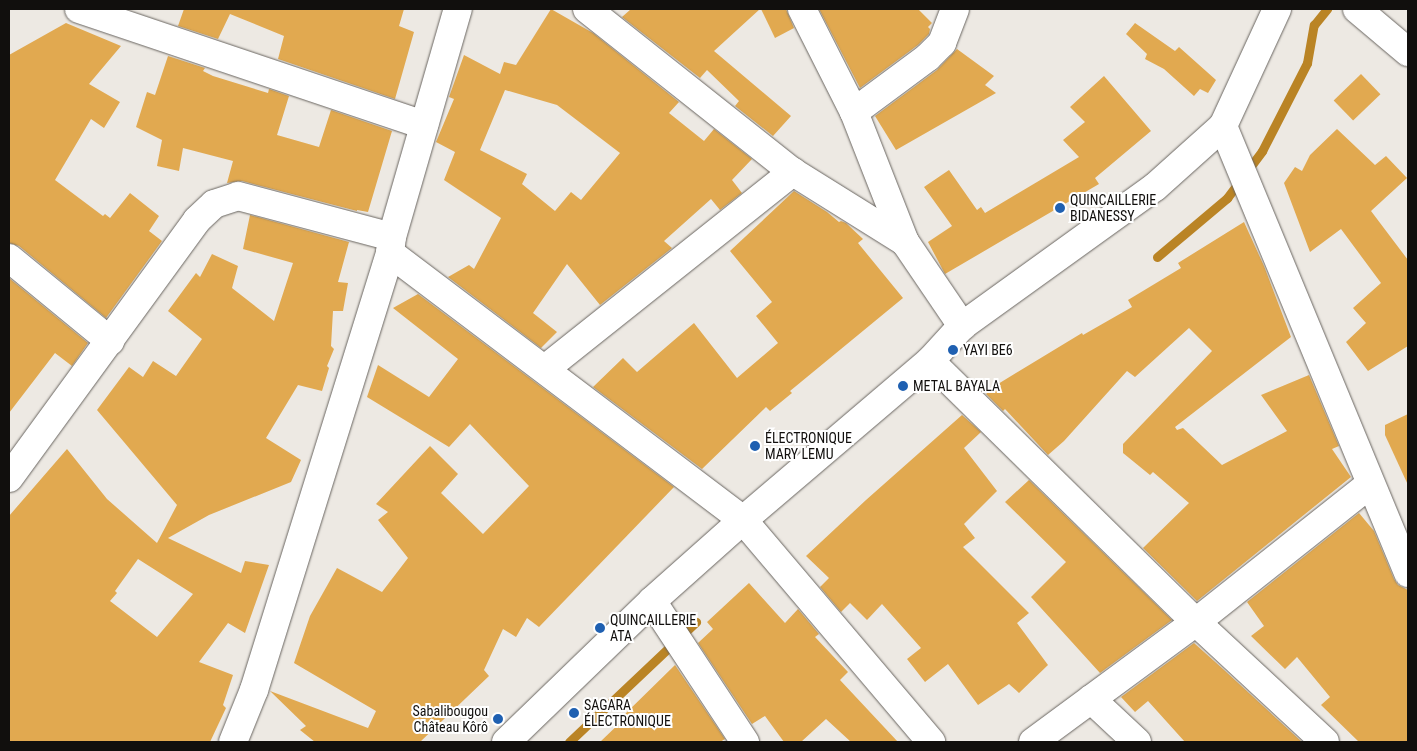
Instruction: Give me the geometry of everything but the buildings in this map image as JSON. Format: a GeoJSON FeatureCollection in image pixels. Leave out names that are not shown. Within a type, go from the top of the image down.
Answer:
{"type":"FeatureCollection","features":[{"type":"Feature","properties":{"kind":"street"},"geometry":{"type":"LineString","coordinates":[[79,9],[424,126]]}},
{"type":"Feature","properties":{"kind":"street"},"geometry":{"type":"LineString","coordinates":[[233,742],[254,690],[391,245],[458,9]]}},
{"type":"Feature","properties":{"kind":"street"},"geometry":{"type":"LineString","coordinates":[[587,9],[793,172],[905,242]]}},
{"type":"Feature","properties":{"kind":"street"},"geometry":{"type":"LineString","coordinates":[[802,9],[854,112],[905,242],[962,326]]}},
{"type":"Feature","properties":{"kind":"street"},"geometry":{"type":"LineString","coordinates":[[854,112],[928,56],[942,43],[956,9]]}},
{"type":"Feature","properties":{"kind":"street"},"geometry":{"type":"LineString","coordinates":[[506,742],[652,601],[743,520],[930,361],[962,326],[1155,187],[1223,126],[1277,9]]}},
{"type":"Feature","properties":{"kind":"street"},"geometry":{"type":"LineString","coordinates":[[1357,9],[1408,52]]}},
{"type":"Feature","properties":{"kind":"street"},"geometry":{"type":"LineString","coordinates":[[1223,126],[1408,573]]}},
{"type":"Feature","properties":{"kind":"street"},"geometry":{"type":"LineString","coordinates":[[545,369],[793,172]]}},
{"type":"Feature","properties":{"kind":"street"},"geometry":{"type":"LineString","coordinates":[[9,478],[197,220],[214,204],[238,196],[391,245],[545,369],[743,520],[931,742]]}},
{"type":"Feature","properties":{"kind":"street"},"geometry":{"type":"LineString","coordinates":[[9,258],[110,341]]}},
{"type":"Feature","properties":{"kind":"street"},"geometry":{"type":"LineString","coordinates":[[930,361],[1196,622],[1325,742]]}},
{"type":"Feature","properties":{"kind":"street"},"geometry":{"type":"LineString","coordinates":[[1033,742],[1196,622],[1370,484]]}},
{"type":"Feature","properties":{"kind":"street"},"geometry":{"type":"LineString","coordinates":[[652,601],[745,742]]}},
{"type":"Feature","properties":{"kind":"street"},"geometry":{"type":"LineString","coordinates":[[1091,699],[1137,742]]}},
{"type":"Feature","properties":{"kind":"waterway"},"geometry":{"type":"LineString","coordinates":[[1157,257],[1227,198],[1262,151],[1307,63],[1314,25],[1327,9]]}},
{"type":"Feature","properties":{"kind":"waterway"},"geometry":{"type":"LineString","coordinates":[[569,742],[696,622]]}},
{"type":"Feature","properties":{"kind":"place","name":"QUINCAILLERIE BIDANESSY"},"geometry":{"type":"Point","coordinates":[1060,208]}},
{"type":"Feature","properties":{"kind":"place","name":"YAYI BE6"},"geometry":{"type":"Point","coordinates":[953,350]}},
{"type":"Feature","properties":{"kind":"place","name":"METAL BAYALA"},"geometry":{"type":"Point","coordinates":[903,386]}},
{"type":"Feature","properties":{"kind":"place","name":"ÉLECTRONIQUE MARY LEMU"},"geometry":{"type":"Point","coordinates":[755,446]}},
{"type":"Feature","properties":{"kind":"place","name":"QUINCAILLERIE ATA"},"geometry":{"type":"Point","coordinates":[600,628]}},
{"type":"Feature","properties":{"kind":"place","name":"SAGARA ÉLECTRONIQUE"},"geometry":{"type":"Point","coordinates":[574,713]}},
{"type":"Feature","properties":{"kind":"place","name":"Sabalibougou Château Kôrô"},"geometry":{"type":"Point","coordinates":[498,719]}}]}
